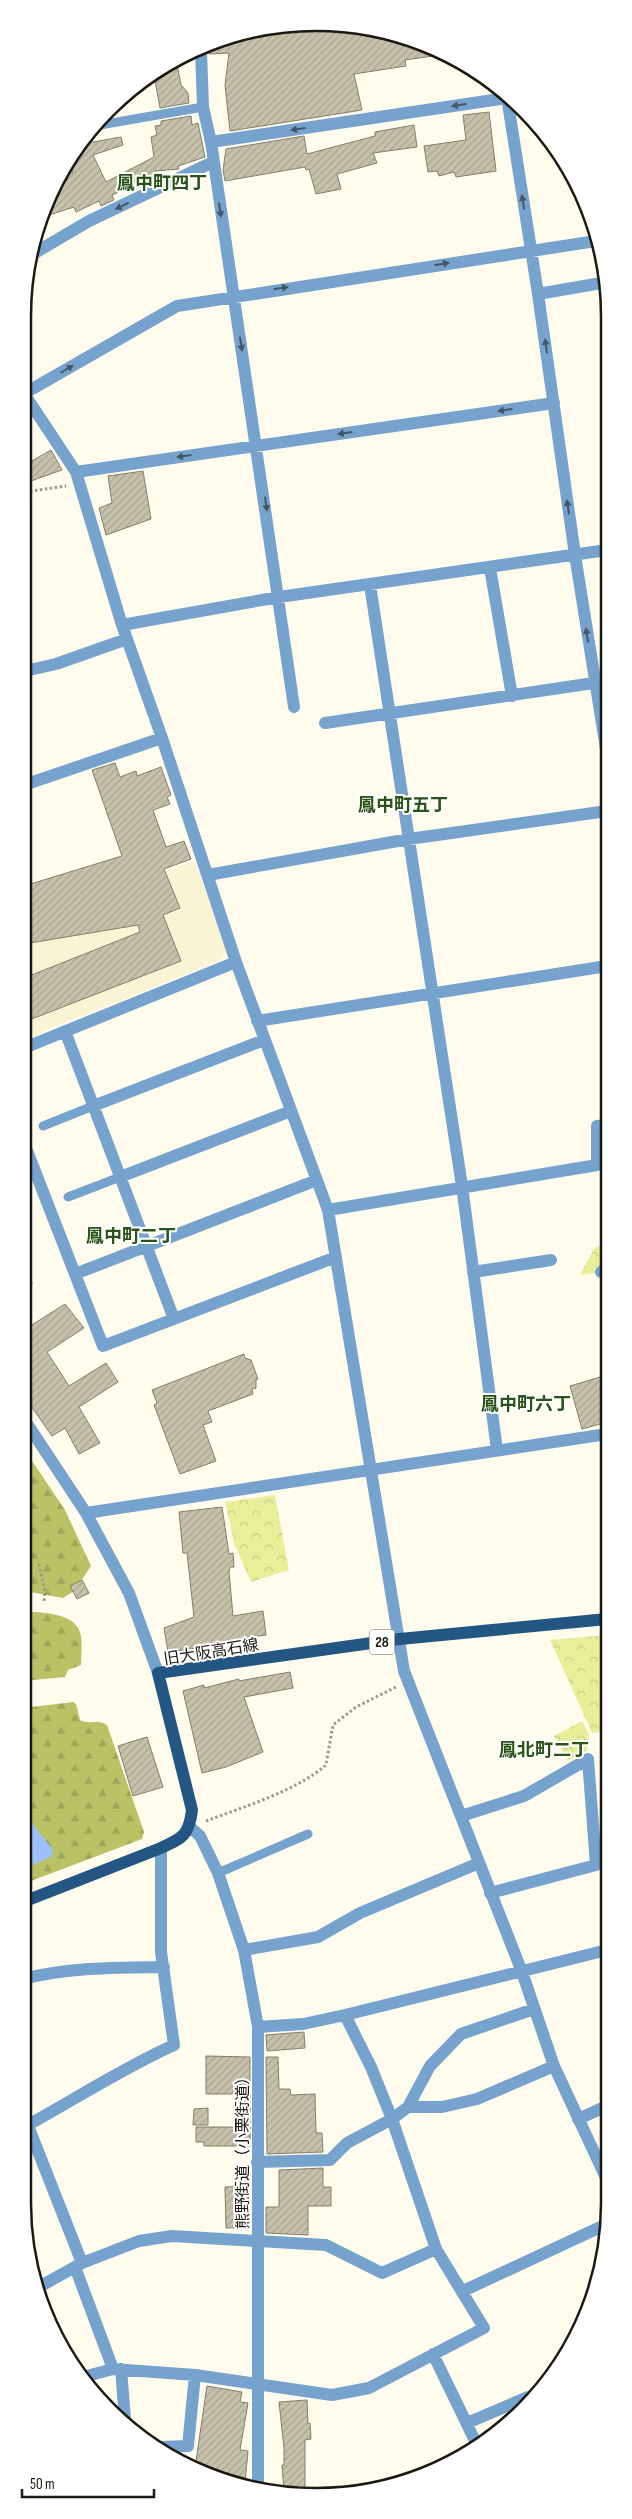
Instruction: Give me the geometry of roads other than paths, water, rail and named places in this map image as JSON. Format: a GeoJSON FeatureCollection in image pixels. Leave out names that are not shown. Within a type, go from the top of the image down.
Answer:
{"type":"FeatureCollection","features":[{"type":"Feature","properties":{"kind":"main road","name":"旧大阪高石線"},"geometry":{"type":"LineString","coordinates":[[190,1827],[192,1810],[158,1674],[400,1639],[601,1620]]}},
{"type":"Feature","properties":{"kind":"main road"},"geometry":{"type":"LineString","coordinates":[[31,1899],[161,1848],[180,1839],[190,1827]]}},
{"type":"Feature","properties":{"kind":"street"},"geometry":{"type":"LineString","coordinates":[[201,56],[203,107],[211,142],[280,597],[294,707]]}},
{"type":"Feature","properties":{"kind":"street"},"geometry":{"type":"LineString","coordinates":[[211,142],[499,98]]}},
{"type":"Feature","properties":{"kind":"street"},"geometry":{"type":"LineString","coordinates":[[325,723],[391,715],[601,682],[574,555],[554,403],[508,106]]}},
{"type":"Feature","properties":{"kind":"street"},"geometry":{"type":"LineString","coordinates":[[39,250],[90,221],[213,162]]}},
{"type":"Feature","properties":{"kind":"street"},"geometry":{"type":"LineString","coordinates":[[31,391],[178,306],[591,241]]}},
{"type":"Feature","properties":{"kind":"street"},"geometry":{"type":"LineString","coordinates":[[538,294],[598,283]]}},
{"type":"Feature","properties":{"kind":"street"},"geometry":{"type":"LineString","coordinates":[[77,478],[257,446],[554,403]]}},
{"type":"Feature","properties":{"kind":"street"},"geometry":{"type":"LineString","coordinates":[[31,404],[77,478],[122,625],[162,738],[236,962],[328,1210],[404,1671],[522,1972],[554,2066],[601,2167]]}},
{"type":"Feature","properties":{"kind":"street"},"geometry":{"type":"LineString","coordinates":[[122,625],[280,597],[601,551]]}},
{"type":"Feature","properties":{"kind":"street"},"geometry":{"type":"LineString","coordinates":[[490,568],[512,696]]}},
{"type":"Feature","properties":{"kind":"street"},"geometry":{"type":"LineString","coordinates":[[370,585],[462,1186],[497,1450]]}},
{"type":"Feature","properties":{"kind":"street"},"geometry":{"type":"LineString","coordinates":[[31,669],[56,664],[127,639]]}},
{"type":"Feature","properties":{"kind":"street"},"geometry":{"type":"LineString","coordinates":[[31,783],[162,738]]}},
{"type":"Feature","properties":{"kind":"street"},"geometry":{"type":"LineString","coordinates":[[208,874],[409,839],[601,812]]}},
{"type":"Feature","properties":{"kind":"street"},"geometry":{"type":"LineString","coordinates":[[31,1045],[236,962]]}},
{"type":"Feature","properties":{"kind":"street"},"geometry":{"type":"LineString","coordinates":[[257,1021],[601,967]]}},
{"type":"Feature","properties":{"kind":"street"},"geometry":{"type":"LineString","coordinates":[[65,1031],[174,1318]]}},
{"type":"Feature","properties":{"kind":"street"},"geometry":{"type":"LineString","coordinates":[[93,1106],[264,1040]]}},
{"type":"Feature","properties":{"kind":"street"},"geometry":{"type":"LineString","coordinates":[[120,1177],[291,1111]]}},
{"type":"Feature","properties":{"kind":"street"},"geometry":{"type":"LineString","coordinates":[[328,1210],[462,1186],[597,1165],[597,1126],[601,1126]]}},
{"type":"Feature","properties":{"kind":"street"},"geometry":{"type":"LineString","coordinates":[[31,1161],[103,1346],[336,1258]]}},
{"type":"Feature","properties":{"kind":"street"},"geometry":{"type":"LineString","coordinates":[[75,1274],[317,1180]]}},
{"type":"Feature","properties":{"kind":"street"},"geometry":{"type":"LineString","coordinates":[[473,1272],[551,1260]]}},
{"type":"Feature","properties":{"kind":"street"},"geometry":{"type":"LineString","coordinates":[[31,1430],[86,1513],[129,1593],[158,1674]]}},
{"type":"Feature","properties":{"kind":"street"},"geometry":{"type":"LineString","coordinates":[[86,1513],[601,1435]]}},
{"type":"Feature","properties":{"kind":"street"},"geometry":{"type":"LineString","coordinates":[[461,1816],[524,1796],[588,1759],[596,1865],[490,1893]]}},
{"type":"Feature","properties":{"kind":"street","name":"熊野街道（小栗街道）"},"geometry":{"type":"LineString","coordinates":[[190,1827],[200,1836],[218,1872],[244,1950],[258,2027],[258,2482]]}},
{"type":"Feature","properties":{"kind":"street"},"geometry":{"type":"LineString","coordinates":[[31,2116],[99,2085],[117,2072],[174,2045],[162,1952],[161,1848]]}},
{"type":"Feature","properties":{"kind":"street"},"geometry":{"type":"LineString","coordinates":[[244,1950],[318,1937],[360,1913],[479,1863]]}},
{"type":"Feature","properties":{"kind":"street"},"geometry":{"type":"LineString","coordinates":[[258,2027],[303,2024],[345,2015],[601,1952]]}},
{"type":"Feature","properties":{"kind":"street"},"geometry":{"type":"LineString","coordinates":[[31,1977],[88,1968],[164,1967]]}},
{"type":"Feature","properties":{"kind":"street"},"geometry":{"type":"LineString","coordinates":[[257,2162],[330,2160],[348,2143],[392,2119],[408,2107],[430,2066],[461,2034],[534,2009]]}},
{"type":"Feature","properties":{"kind":"street"},"geometry":{"type":"LineString","coordinates":[[90,2375],[117,2369],[195,2375],[332,2395],[369,2388],[484,2328],[436,2249],[392,2119],[371,2067],[345,2015]]}},
{"type":"Feature","properties":{"kind":"street"},"geometry":{"type":"LineString","coordinates":[[408,2107],[442,2107],[477,2099],[554,2066]]}},
{"type":"Feature","properties":{"kind":"street"},"geometry":{"type":"LineString","coordinates":[[578,2119],[601,2109]]}},
{"type":"Feature","properties":{"kind":"street"},"geometry":{"type":"LineString","coordinates":[[31,2135],[117,2369],[124,2413]]}},
{"type":"Feature","properties":{"kind":"street"},"geometry":{"type":"LineString","coordinates":[[463,2291],[599,2228]]}},
{"type":"Feature","properties":{"kind":"street"},"geometry":{"type":"LineString","coordinates":[[43,2285],[79,2265],[140,2241],[172,2236],[326,2245],[382,2273],[436,2249]]}},
{"type":"Feature","properties":{"kind":"street"},"geometry":{"type":"LineString","coordinates":[[433,2354],[474,2440]]}},
{"type":"Feature","properties":{"kind":"street"},"geometry":{"type":"LineString","coordinates":[[169,2447],[188,2446],[195,2375]]}},
{"type":"Feature","properties":{"kind":"street"},"geometry":{"type":"LineString","coordinates":[[467,2423],[521,2400]]}},
{"type":"Feature","properties":{"kind":"lane"},"geometry":{"type":"LineString","coordinates":[[106,124],[203,107]]}},
{"type":"Feature","properties":{"kind":"lane"},"geometry":{"type":"LineString","coordinates":[[43,1126],[93,1106]]}},
{"type":"Feature","properties":{"kind":"lane"},"geometry":{"type":"LineString","coordinates":[[68,1197],[120,1177]]}},
{"type":"Feature","properties":{"kind":"lane"},"geometry":{"type":"LineString","coordinates":[[218,1872],[308,1834]]}},
{"type":"Feature","properties":{"kind":"water"},"geometry":{"type":"Polygon","coordinates":[[[31,1822],[53,1850],[51,1857],[31,1866],[31,1822]]]}},
{"type":"Feature","properties":{"kind":"district","name":"鳳中町四丁"},"geometry":{"type":"Point","coordinates":[162,183]}},
{"type":"Feature","properties":{"kind":"district","name":"鳳中町五丁"},"geometry":{"type":"Point","coordinates":[403,805]}},
{"type":"Feature","properties":{"kind":"district","name":"鳳中町二丁"},"geometry":{"type":"Point","coordinates":[131,1236]}},
{"type":"Feature","properties":{"kind":"district","name":"鳳中町六丁"},"geometry":{"type":"Point","coordinates":[526,1404]}},
{"type":"Feature","properties":{"kind":"district","name":"鳳北町二丁"},"geometry":{"type":"Point","coordinates":[544,1750]}}]}
